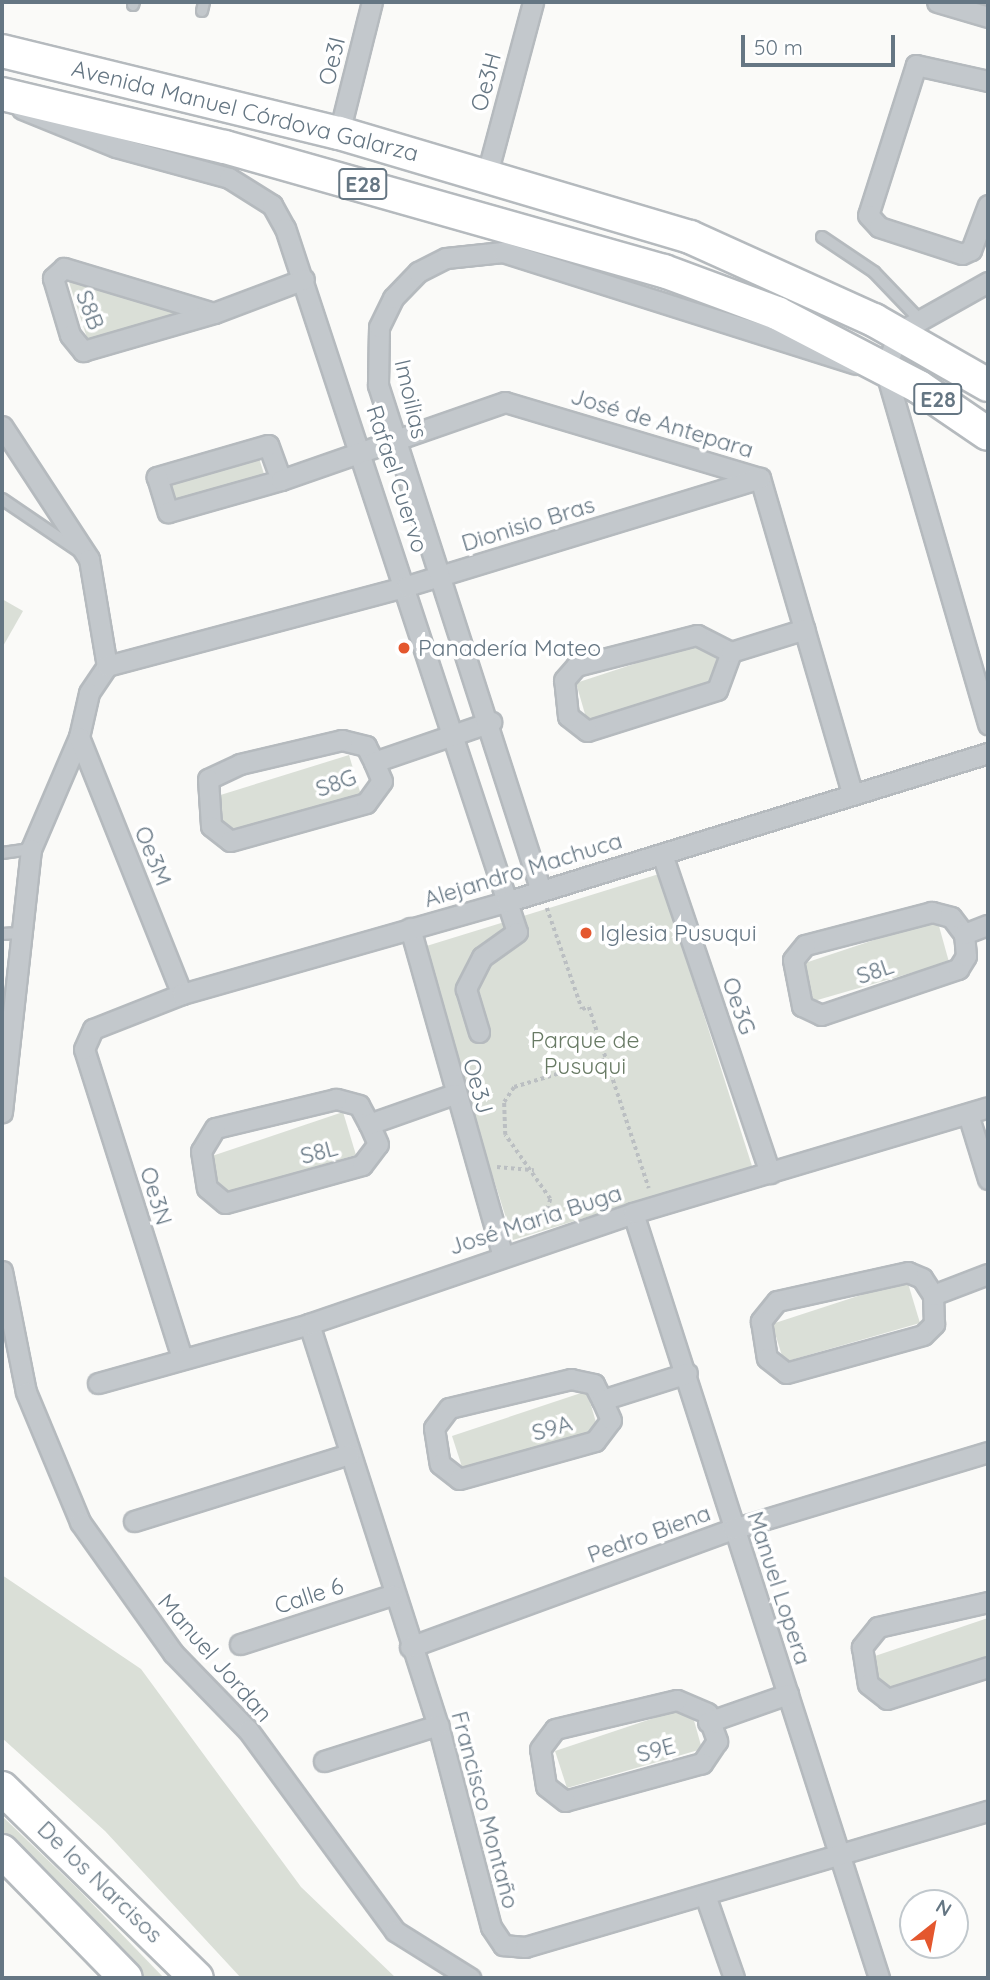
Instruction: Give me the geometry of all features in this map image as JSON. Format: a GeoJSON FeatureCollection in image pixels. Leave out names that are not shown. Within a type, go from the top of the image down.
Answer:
{"type":"FeatureCollection","features":[{"type":"Feature","properties":{"kind":"main road","name":"Avenida Manuel Córdova Galarza"},"geometry":{"type":"LineString","coordinates":[[2,51],[339,133],[487,174],[690,237],[909,326],[988,385]]}},
{"type":"Feature","properties":{"kind":"main road","name":"Avenida Manuel Córdova Galarza"},"geometry":{"type":"LineString","coordinates":[[2,94],[225,147],[664,271],[777,313],[885,369],[988,434]]}},
{"type":"Feature","properties":{"kind":"main road","name":"De los Narcisos"},"geometry":{"type":"LineString","coordinates":[[2,1787],[197,1978]]}},
{"type":"Feature","properties":{"kind":"main road","name":"De los Narcisos"},"geometry":{"type":"LineString","coordinates":[[2,1851],[126,1978]]}},
{"type":"Feature","properties":{"kind":"street","name":"Oe3I"},"geometry":{"type":"LineString","coordinates":[[339,133],[372,2]]}},
{"type":"Feature","properties":{"kind":"street","name":"Oe3H"},"geometry":{"type":"LineString","coordinates":[[487,174],[533,2]]}},
{"type":"Feature","properties":{"kind":"street"},"geometry":{"type":"LineString","coordinates":[[937,2],[988,17]]}},
{"type":"Feature","properties":{"kind":"street"},"geometry":{"type":"LineString","coordinates":[[988,81],[916,65],[868,215],[879,227],[962,254],[971,250],[988,205]]}},
{"type":"Feature","properties":{"kind":"street","name":"Rafael Cuervo"},"geometry":{"type":"LineString","coordinates":[[2,100],[81,135],[254,190],[285,228],[363,450],[456,734],[517,932],[482,957],[466,989],[479,1032]]}},
{"type":"Feature","properties":{"kind":"street","name":"Imoilias"},"geometry":{"type":"LineString","coordinates":[[541,891],[491,722],[436,578],[374,370],[379,327],[393,298],[418,272],[475,250],[555,265],[835,360],[885,369]]}},
{"type":"Feature","properties":{"kind":"street","name":"S8B"},"geometry":{"type":"LineString","coordinates":[[214,313],[64,268],[53,278],[70,335],[83,351],[214,313],[304,279]]}},
{"type":"Feature","properties":{"kind":"street"},"geometry":{"type":"LineString","coordinates":[[988,282],[909,326],[885,369],[988,724]]}},
{"type":"Feature","properties":{"kind":"street","name":"José de Antepara"},"geometry":{"type":"LineString","coordinates":[[281,480],[268,445],[157,477],[168,512],[281,480],[505,402],[760,478],[852,792]]}},
{"type":"Feature","properties":{"kind":"street"},"geometry":{"type":"LineString","coordinates":[[2,426],[89,559],[107,666],[89,694],[79,737],[31,849],[10,934],[2,1112]]}},
{"type":"Feature","properties":{"kind":"street","name":"Dionisio Bras"},"geometry":{"type":"LineString","coordinates":[[107,666],[436,578],[760,478]]}},
{"type":"Feature","properties":{"kind":"street"},"geometry":{"type":"LineString","coordinates":[[731,652],[717,690],[587,731],[568,716],[569,672],[631,648],[697,635],[731,652],[805,629]]}},
{"type":"Feature","properties":{"kind":"street","name":"S8G"},"geometry":{"type":"LineString","coordinates":[[374,762],[491,722]]}},
{"type":"Feature","properties":{"kind":"street","name":"Oe3M"},"geometry":{"type":"LineString","coordinates":[[79,737],[182,994]]}},
{"type":"Feature","properties":{"kind":"street","name":"S8G"},"geometry":{"type":"LineString","coordinates":[[342,740],[366,746],[374,762],[382,781],[366,803],[230,841],[211,826],[208,779],[240,764],[342,740]]}},
{"type":"Feature","properties":{"kind":"street","name":"Alejandro Machuca"},"geometry":{"type":"LineString","coordinates":[[84,1049],[101,1024],[182,994],[506,902],[852,792],[988,753]]}},
{"type":"Feature","properties":{"kind":"street","name":"Oe3G"},"geometry":{"type":"LineString","coordinates":[[662,853],[770,1173]]}},
{"type":"Feature","properties":{"kind":"street","name":"S8L"},"geometry":{"type":"LineString","coordinates":[[932,912],[951,917],[964,934],[966,956],[958,969],[821,1015],[802,1006],[794,975],[798,951],[932,912]]}},
{"type":"Feature","properties":{"kind":"street"},"geometry":{"type":"LineString","coordinates":[[964,934],[988,925]]}},
{"type":"Feature","properties":{"kind":"street","name":"Oe3J"},"geometry":{"type":"LineString","coordinates":[[410,928],[454,1094],[503,1256]]}},
{"type":"Feature","properties":{"kind":"street","name":"Oe3N"},"geometry":{"type":"LineString","coordinates":[[84,1049],[181,1358]]}},
{"type":"Feature","properties":{"kind":"street"},"geometry":{"type":"LineString","coordinates":[[369,1124],[454,1094]]}},
{"type":"Feature","properties":{"kind":"street","name":"S8L"},"geometry":{"type":"LineString","coordinates":[[336,1099],[359,1105],[369,1124],[378,1144],[362,1165],[225,1203],[207,1188],[204,1142],[215,1128],[336,1099]]}},
{"type":"Feature","properties":{"kind":"street","name":"José Maria Buga"},"geometry":{"type":"LineString","coordinates":[[98,1383],[309,1324],[633,1213],[988,1107]]}},
{"type":"Feature","properties":{"kind":"street"},"geometry":{"type":"LineString","coordinates":[[968,1114],[988,1179]]}},
{"type":"Feature","properties":{"kind":"street","name":"Manuel Lopera"},"geometry":{"type":"LineString","coordinates":[[633,1213],[687,1373],[733,1529],[879,1978]]}},
{"type":"Feature","properties":{"kind":"street","name":"Manuel Jordan"},"geometry":{"type":"LineString","coordinates":[[2,1271],[26,1392],[80,1521],[166,1643],[248,1730],[395,1931],[470,1978]]}},
{"type":"Feature","properties":{"kind":"street"},"geometry":{"type":"LineString","coordinates":[[899,1273],[922,1278],[933,1294],[934,1324],[923,1335],[786,1373],[768,1358],[765,1312],[777,1301],[899,1273]]}},
{"type":"Feature","properties":{"kind":"street"},"geometry":{"type":"LineString","coordinates":[[933,1294],[988,1274]]}},
{"type":"Feature","properties":{"kind":"street","name":"Francisco Montaño"},"geometry":{"type":"LineString","coordinates":[[309,1324],[392,1595],[438,1725],[491,1927],[503,1945],[525,1947],[705,1895],[839,1852],[988,1811]]}},
{"type":"Feature","properties":{"kind":"street"},"geometry":{"type":"LineString","coordinates":[[603,1400],[687,1373]]}},
{"type":"Feature","properties":{"kind":"street","name":"S9A"},"geometry":{"type":"LineString","coordinates":[[571,1379],[594,1384],[603,1400],[611,1420],[595,1441],[459,1479],[440,1464],[437,1418],[449,1408],[571,1379]]}},
{"type":"Feature","properties":{"kind":"street","name":"Pedro Biena"},"geometry":{"type":"LineString","coordinates":[[410,1647],[733,1529],[988,1452]]}},
{"type":"Feature","properties":{"kind":"street"},"geometry":{"type":"LineString","coordinates":[[134,1521],[349,1454]]}},
{"type":"Feature","properties":{"kind":"street","name":"Calle 6"},"geometry":{"type":"LineString","coordinates":[[240,1644],[392,1595]]}},
{"type":"Feature","properties":{"kind":"street"},"geometry":{"type":"LineString","coordinates":[[988,1602],[878,1627],[865,1637],[868,1684],[887,1699],[988,1667]]}},
{"type":"Feature","properties":{"kind":"street"},"geometry":{"type":"LineString","coordinates":[[708,1721],[788,1694]]}},
{"type":"Feature","properties":{"kind":"street","name":"S9E"},"geometry":{"type":"LineString","coordinates":[[677,1700],[700,1706],[708,1721],[717,1741],[702,1763],[565,1801],[546,1786],[543,1739],[555,1729],[677,1700]]}},
{"type":"Feature","properties":{"kind":"street"},"geometry":{"type":"LineString","coordinates":[[324,1760],[438,1725]]}},
{"type":"Feature","properties":{"kind":"street"},"geometry":{"type":"LineString","coordinates":[[705,1895],[734,1978]]}},
{"type":"Feature","properties":{"kind":"lane"},"geometry":{"type":"LineString","coordinates":[[822,237],[874,272],[909,326]]}},
{"type":"Feature","properties":{"kind":"lane"},"geometry":{"type":"LineString","coordinates":[[2,499],[89,559]]}},
{"type":"Feature","properties":{"kind":"lane"},"geometry":{"type":"LineString","coordinates":[[2,853],[31,849]]}},
{"type":"Feature","properties":{"kind":"path"},"geometry":{"type":"LineString","coordinates":[[541,891],[606,1059],[655,1207]]}},
{"type":"Feature","properties":{"kind":"path"},"geometry":{"type":"LineString","coordinates":[[547,1241],[542,1226],[550,1199],[535,1170],[501,1126],[508,1093],[606,1059]]}},
{"type":"Feature","properties":{"kind":"path"},"geometry":{"type":"LineString","coordinates":[[478,1172],[511,1165],[535,1170]]}},
{"type":"Feature","properties":{"kind":"green space"},"geometry":{"type":"Polygon","coordinates":[[[68,279],[179,312],[88,341],[68,279]]]}},
{"type":"Feature","properties":{"kind":"green space"},"geometry":{"type":"Polygon","coordinates":[[[259,458],[264,474],[175,500],[171,485],[259,458]]]}},
{"type":"Feature","properties":{"kind":"green space"},"geometry":{"type":"Polygon","coordinates":[[[2,599],[23,611],[2,648],[2,599]]]}},
{"type":"Feature","properties":{"kind":"green space"},"geometry":{"type":"Polygon","coordinates":[[[710,639],[723,682],[587,721],[576,683],[710,639]]]}},
{"type":"Feature","properties":{"kind":"green space"},"geometry":{"type":"Polygon","coordinates":[[[349,755],[361,795],[226,837],[214,797],[349,755]]]}},
{"type":"Feature","properties":{"kind":"green space","name":"Parque de Pusuqui"},"geometry":{"type":"Polygon","coordinates":[[[659,874],[752,1166],[513,1240],[420,948],[659,874]]]}},
{"type":"Feature","properties":{"kind":"green space"},"geometry":{"type":"Polygon","coordinates":[[[937,919],[949,962],[814,1001],[802,964],[937,919]]]}},
{"type":"Feature","properties":{"kind":"green space"},"geometry":{"type":"Polygon","coordinates":[[[343,1112],[356,1155],[220,1194],[209,1157],[343,1112]]]}},
{"type":"Feature","properties":{"kind":"green space"},"geometry":{"type":"Polygon","coordinates":[[[907,1280],[920,1323],[784,1362],[772,1324],[907,1280]]]}},
{"type":"Feature","properties":{"kind":"green space"},"geometry":{"type":"Polygon","coordinates":[[[587,1391],[599,1433],[464,1473],[452,1436],[587,1391]]]}},
{"type":"Feature","properties":{"kind":"green space"},"geometry":{"type":"Polygon","coordinates":[[[2,1575],[141,1669],[301,1887],[396,1978],[241,1978],[105,1831],[2,1738],[2,1575]]]}},
{"type":"Feature","properties":{"kind":"green space"},"geometry":{"type":"Polygon","coordinates":[[[988,1618],[988,1664],[883,1694],[872,1657],[988,1618]]]}},
{"type":"Feature","properties":{"kind":"green space"},"geometry":{"type":"Polygon","coordinates":[[[690,1706],[702,1749],[567,1788],[555,1751],[690,1706]]]}},
{"type":"Feature","properties":{"kind":"green space"},"geometry":{"type":"Polygon","coordinates":[[[2,1816],[78,1889],[164,1978],[138,1978],[2,1840],[2,1816]]]}},
{"type":"Feature","properties":{"kind":"place","name":"Panadería Mateo"},"geometry":{"type":"Point","coordinates":[404,648]}},
{"type":"Feature","properties":{"kind":"place","name":"Iglesia Pusuqui"},"geometry":{"type":"Point","coordinates":[586,933]}}]}
